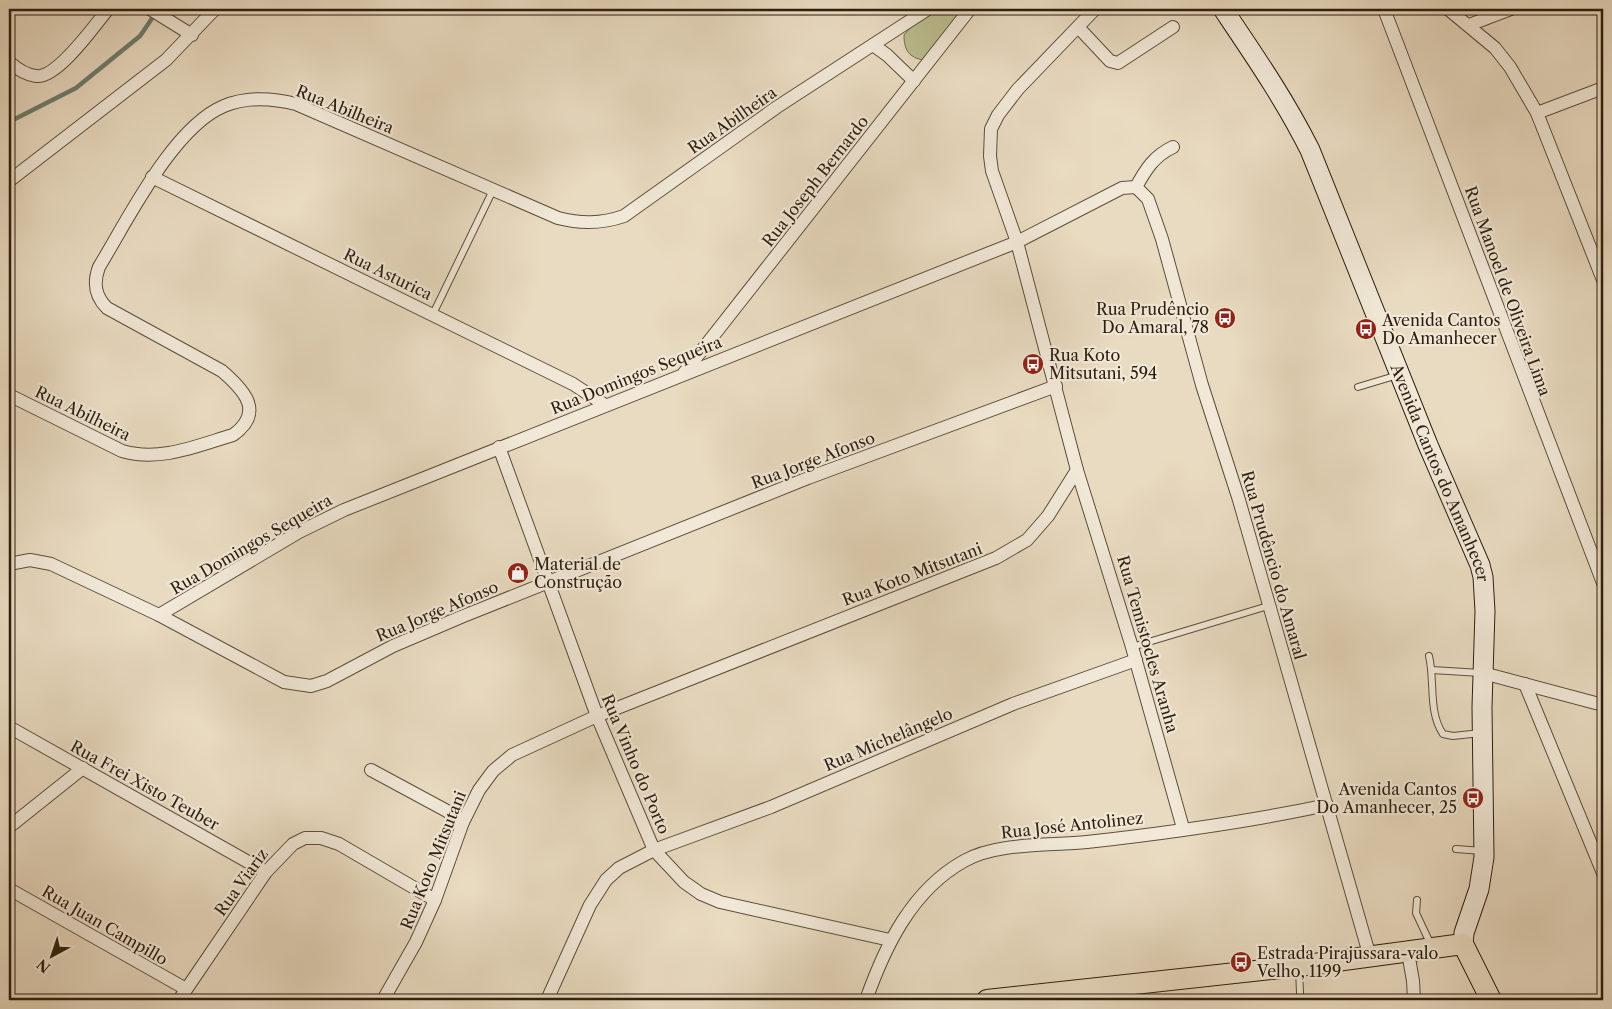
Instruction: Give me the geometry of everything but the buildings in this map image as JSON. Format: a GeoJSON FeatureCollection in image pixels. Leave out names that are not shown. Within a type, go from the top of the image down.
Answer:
{"type":"FeatureCollection","features":[{"type":"Feature","properties":{"kind":"main road","name":"Avenida Cantos do Amanhecer"},"geometry":{"type":"LineString","coordinates":[[1223,9],[1295,120],[1322,178],[1358,275],[1480,565],[1485,594],[1482,732],[1484,851],[1482,877],[1464,934],[1463,944]]}},
{"type":"Feature","properties":{"kind":"main road"},"geometry":{"type":"LineString","coordinates":[[987,1000],[1299,966],[1463,944],[1490,1000]]}},
{"type":"Feature","properties":{"kind":"street"},"geometry":{"type":"LineString","coordinates":[[11,67],[37,77],[54,71],[108,9]]}},
{"type":"Feature","properties":{"kind":"street"},"geometry":{"type":"LineString","coordinates":[[150,9],[192,35]]}},
{"type":"Feature","properties":{"kind":"street"},"geometry":{"type":"LineString","coordinates":[[9,181],[166,60],[215,9]]}},
{"type":"Feature","properties":{"kind":"street","name":"Rua Abilheira"},"geometry":{"type":"LineString","coordinates":[[9,395],[122,451],[135,455],[152,456],[173,452],[233,435],[246,422],[250,409],[246,396],[229,378],[222,372],[118,316],[100,301],[95,280],[99,267],[152,177],[190,132],[207,116],[224,106],[247,100],[268,98],[296,104],[558,218],[579,224],[607,222],[624,216],[777,108],[928,9]]}},
{"type":"Feature","properties":{"kind":"street","name":"Rua Joseph Bernardo"},"geometry":{"type":"LineString","coordinates":[[684,373],[970,9]]}},
{"type":"Feature","properties":{"kind":"street"},"geometry":{"type":"LineString","coordinates":[[1077,470],[1017,242],[992,171],[990,156],[991,128],[998,115],[1018,89],[1095,9]]}},
{"type":"Feature","properties":{"kind":"street","name":"Rua Manoel de Oliveira Lima"},"geometry":{"type":"LineString","coordinates":[[1384,9],[1603,583]]}},
{"type":"Feature","properties":{"kind":"street"},"geometry":{"type":"LineString","coordinates":[[1448,9],[1495,48],[1510,67],[1537,112],[1603,280]]}},
{"type":"Feature","properties":{"kind":"street"},"geometry":{"type":"LineString","coordinates":[[1469,25],[1511,9]]}},
{"type":"Feature","properties":{"kind":"street"},"geometry":{"type":"LineString","coordinates":[[1078,27],[1110,61],[1118,64],[1173,27]]}},
{"type":"Feature","properties":{"kind":"street"},"geometry":{"type":"LineString","coordinates":[[873,45],[914,82]]}},
{"type":"Feature","properties":{"kind":"street"},"geometry":{"type":"LineString","coordinates":[[1537,112],[1603,88]]}},
{"type":"Feature","properties":{"kind":"street"},"geometry":{"type":"LineString","coordinates":[[1136,187],[1149,164],[1162,152],[1173,148]]}},
{"type":"Feature","properties":{"kind":"street","name":"Rua Asturica"},"geometry":{"type":"LineString","coordinates":[[152,177],[573,384],[605,405]]}},
{"type":"Feature","properties":{"kind":"street","name":"Rua Domingos Sequeira"},"geometry":{"type":"LineString","coordinates":[[159,615],[300,532],[335,514],[498,447],[1017,242],[1122,188],[1136,187]]}},
{"type":"Feature","properties":{"kind":"street","name":"Rua Prudêncio do Amaral"},"geometry":{"type":"LineString","coordinates":[[1136,187],[1148,199],[1162,239],[1202,385],[1239,500],[1370,957]]}},
{"type":"Feature","properties":{"kind":"street","name":"Rua Jorge Afonso"},"geometry":{"type":"LineString","coordinates":[[9,564],[30,560],[51,564],[159,615],[284,682],[311,686],[327,681],[394,646],[549,582],[808,478],[1056,386]]}},
{"type":"Feature","properties":{"kind":"street","name":"Rua Vinho do Porto"},"geometry":{"type":"LineString","coordinates":[[498,447],[597,716],[654,850],[684,882],[700,894],[720,902],[890,940]]}},
{"type":"Feature","properties":{"kind":"street","name":"Rua Temistocles Aranha"},"geometry":{"type":"LineString","coordinates":[[1077,470],[1136,660],[1184,828]]}},
{"type":"Feature","properties":{"kind":"street","name":"Rua Koto Mitsutani"},"geometry":{"type":"LineString","coordinates":[[383,1000],[416,942],[435,900],[463,822],[479,790],[493,771],[512,755],[597,716],[996,558],[1027,540],[1048,516],[1077,470]]}},
{"type":"Feature","properties":{"kind":"street","name":"Rua Michelângelo"},"geometry":{"type":"LineString","coordinates":[[547,1000],[590,905],[606,880],[619,868],[654,850],[771,807],[1014,704],[1136,660]]}},
{"type":"Feature","properties":{"kind":"street"},"geometry":{"type":"LineString","coordinates":[[1483,673],[1603,705]]}},
{"type":"Feature","properties":{"kind":"street"},"geometry":{"type":"LineString","coordinates":[[1525,684],[1603,874]]}},
{"type":"Feature","properties":{"kind":"street","name":"Rua Frei Xisto Teuber"},"geometry":{"type":"LineString","coordinates":[[9,727],[266,872]]}},
{"type":"Feature","properties":{"kind":"street"},"geometry":{"type":"LineString","coordinates":[[9,827],[82,768]]}},
{"type":"Feature","properties":{"kind":"street"},"geometry":{"type":"LineString","coordinates":[[371,770],[448,811],[463,822]]}},
{"type":"Feature","properties":{"kind":"street","name":"Rua José Antolinez"},"geometry":{"type":"LineString","coordinates":[[866,1000],[890,940],[908,912],[929,888],[966,860],[1000,849],[1087,842],[1264,818],[1327,804]]}},
{"type":"Feature","properties":{"kind":"street","name":"Rua Viariz"},"geometry":{"type":"LineString","coordinates":[[182,995],[266,872],[293,844],[305,838],[321,838],[339,844],[435,900]]}},
{"type":"Feature","properties":{"kind":"street","name":"Rua Juan Campillo"},"geometry":{"type":"LineString","coordinates":[[9,888],[182,995]]}},
{"type":"Feature","properties":{"kind":"street"},"geometry":{"type":"LineString","coordinates":[[1408,952],[1414,1000]]}},
{"type":"Feature","properties":{"kind":"lane"},"geometry":{"type":"LineString","coordinates":[[433,314],[493,190]]}},
{"type":"Feature","properties":{"kind":"lane"},"geometry":{"type":"LineString","coordinates":[[1358,387],[1400,374]]}},
{"type":"Feature","properties":{"kind":"lane"},"geometry":{"type":"LineString","coordinates":[[1132,647],[1268,606]]}},
{"type":"Feature","properties":{"kind":"lane"},"geometry":{"type":"LineString","coordinates":[[1429,656],[1432,670],[1433,702],[1438,728],[1443,734],[1453,736],[1482,732]]}},
{"type":"Feature","properties":{"kind":"lane"},"geometry":{"type":"LineString","coordinates":[[1432,670],[1483,673]]}},
{"type":"Feature","properties":{"kind":"lane"},"geometry":{"type":"LineString","coordinates":[[1456,849],[1484,851]]}},
{"type":"Feature","properties":{"kind":"lane"},"geometry":{"type":"LineString","coordinates":[[1418,900],[1416,913],[1432,948]]}},
{"type":"Feature","properties":{"kind":"lane"},"geometry":{"type":"LineString","coordinates":[[1299,966],[1300,993]]}},
{"type":"Feature","properties":{"kind":"green space"},"geometry":{"type":"Polygon","coordinates":[[[940,9],[965,9],[924,60],[911,55],[906,49],[904,35],[910,28],[940,9]]]}},
{"type":"Feature","properties":{"kind":"waterway"},"geometry":{"type":"LineString","coordinates":[[9,122],[76,88],[140,36],[155,14]]}},
{"type":"Feature","properties":{"kind":"place","name":"Rua Prudêncio Do Amaral, 78"},"geometry":{"type":"Point","coordinates":[1225,318]}},
{"type":"Feature","properties":{"kind":"place","name":"Avenida Cantos Do Amanhecer"},"geometry":{"type":"Point","coordinates":[1366,329]}},
{"type":"Feature","properties":{"kind":"place","name":"Rua Koto Mitsutani, 594"},"geometry":{"type":"Point","coordinates":[1033,364]}},
{"type":"Feature","properties":{"kind":"place","name":"Material de Construção"},"geometry":{"type":"Point","coordinates":[518,573]}},
{"type":"Feature","properties":{"kind":"place","name":"Avenida Cantos Do Amanhecer, 25"},"geometry":{"type":"Point","coordinates":[1473,798]}},
{"type":"Feature","properties":{"kind":"place","name":"Estrada Pirajussara-valo Velho, 1199"},"geometry":{"type":"Point","coordinates":[1241,962]}}]}
